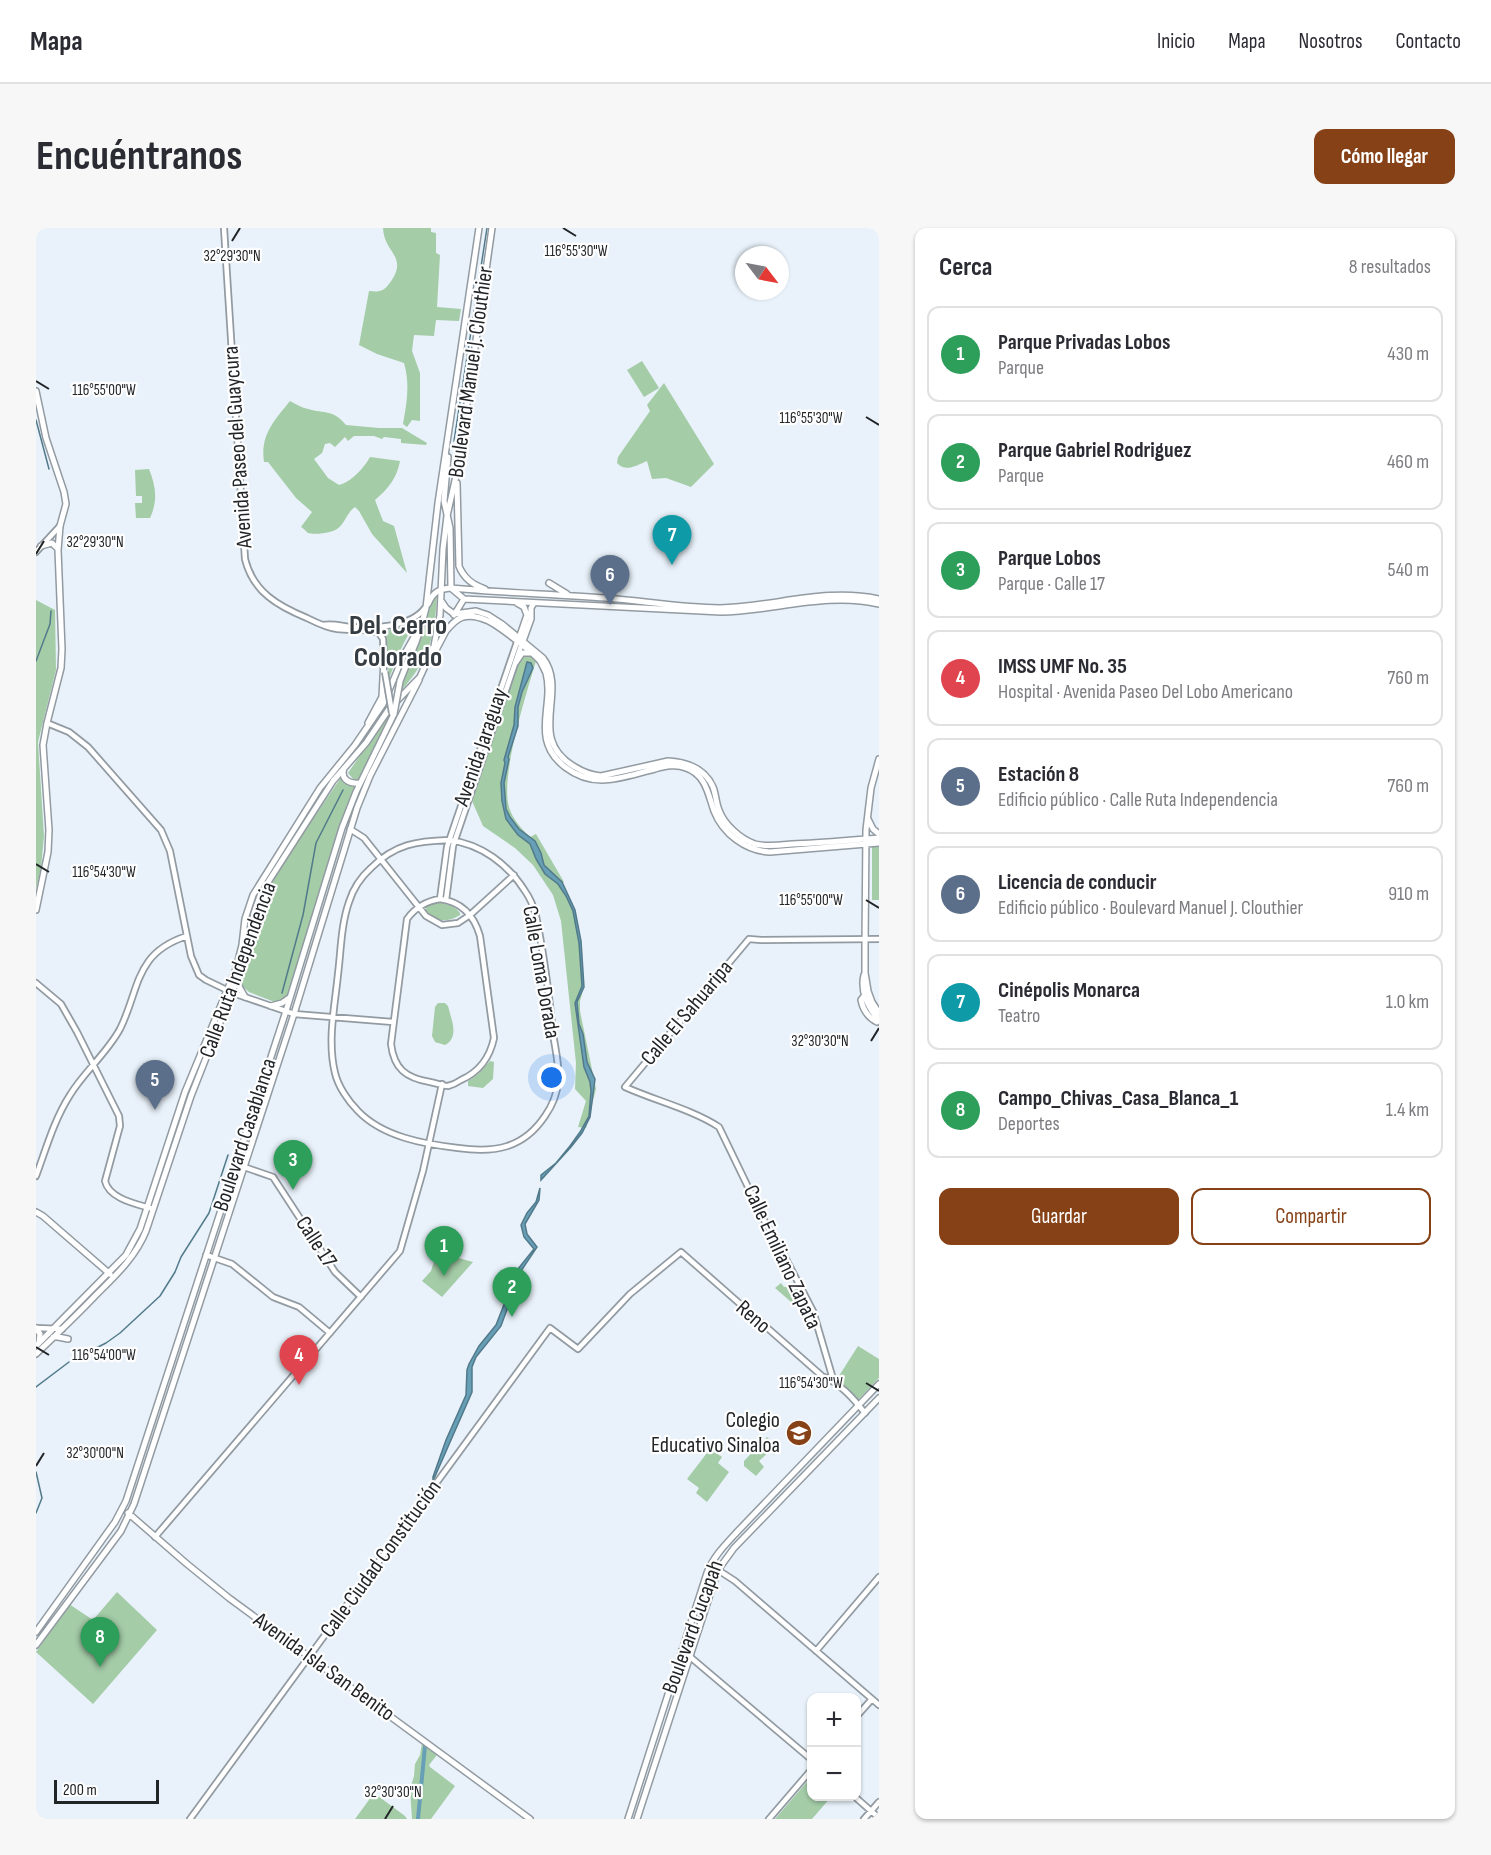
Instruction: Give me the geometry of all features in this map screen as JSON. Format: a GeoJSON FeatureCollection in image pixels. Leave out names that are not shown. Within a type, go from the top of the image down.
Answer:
{"type":"FeatureCollection","features":[{"type":"Feature","properties":{"kind":"main road","name":"Boulevard Manuel J. Clouthier"},"geometry":{"type":"LineString","coordinates":[[365,730],[386,698],[405,653],[422,622],[426,608],[437,512],[479,228]]}},
{"type":"Feature","properties":{"kind":"main road","name":"Boulevard Manuel J. Clouthier"},"geometry":{"type":"LineString","coordinates":[[429,658],[436,637],[447,516],[457,476],[492,228]]}},
{"type":"Feature","properties":{"kind":"main road"},"geometry":{"type":"LineString","coordinates":[[36,391],[46,438],[66,497],[58,550],[62,656],[59,682],[47,723],[44,745],[49,841],[36,910]]}},
{"type":"Feature","properties":{"kind":"main road","name":"Boulevard Manuel J. Clouthier"},"geometry":{"type":"LineString","coordinates":[[446,449],[448,458],[444,501],[450,528],[451,588]]}},
{"type":"Feature","properties":{"kind":"main road"},"geometry":{"type":"LineString","coordinates":[[457,476],[459,566],[472,584],[493,592]]}},
{"type":"Feature","properties":{"kind":"main road"},"geometry":{"type":"LineString","coordinates":[[41,546],[52,543],[58,550]]}},
{"type":"Feature","properties":{"kind":"main road"},"geometry":{"type":"LineString","coordinates":[[549,583],[571,596]]}},
{"type":"Feature","properties":{"kind":"main road"},"geometry":{"type":"LineString","coordinates":[[451,588],[464,599],[721,612],[828,600],[852,600],[879,604]]}},
{"type":"Feature","properties":{"kind":"main road","name":"Boulevard Manuel J. Clouthier"},"geometry":{"type":"LineString","coordinates":[[426,608],[432,596],[442,589]]}},
{"type":"Feature","properties":{"kind":"main road"},"geometry":{"type":"LineString","coordinates":[[442,589],[571,596],[714,608],[836,595],[879,599]]}},
{"type":"Feature","properties":{"kind":"main road"},"geometry":{"type":"LineString","coordinates":[[441,599],[446,608],[454,614],[477,611],[495,619],[520,642]]}},
{"type":"Feature","properties":{"kind":"main road"},"geometry":{"type":"LineString","coordinates":[[429,658],[464,599]]}},
{"type":"Feature","properties":{"kind":"main road"},"geometry":{"type":"LineString","coordinates":[[477,611],[476,605],[479,600]]}},
{"type":"Feature","properties":{"kind":"main road"},"geometry":{"type":"LineString","coordinates":[[515,602],[529,613]]}},
{"type":"Feature","properties":{"kind":"main road","name":"Avenida Jaraguay"},"geometry":{"type":"LineString","coordinates":[[520,642],[534,603]]}},
{"type":"Feature","properties":{"kind":"main road","name":"Avenida Jaraguay"},"geometry":{"type":"LineString","coordinates":[[520,642],[529,624],[529,613]]}},
{"type":"Feature","properties":{"kind":"main road"},"geometry":{"type":"LineString","coordinates":[[446,631],[458,619],[476,616],[490,622],[546,662],[552,685],[549,730],[551,739],[560,755],[571,765],[588,774],[601,776],[668,761],[680,761],[692,765],[703,773],[711,784],[720,813],[726,822],[737,834],[755,844],[866,841],[879,843]]}},
{"type":"Feature","properties":{"kind":"main road","name":"Boulevard Casablanca"},"geometry":{"type":"LineString","coordinates":[[36,1632],[123,1508],[135,1477],[286,1011],[342,828],[360,783],[392,716],[400,681],[422,622]]}},
{"type":"Feature","properties":{"kind":"main road"},"geometry":{"type":"LineString","coordinates":[[529,624],[528,636],[532,651]]}},
{"type":"Feature","properties":{"kind":"main road"},"geometry":{"type":"LineString","coordinates":[[516,662],[522,653],[532,651]]}},
{"type":"Feature","properties":{"kind":"main road","name":"Calle Ruta Independencia"},"geometry":{"type":"LineString","coordinates":[[150,1208],[191,1096],[230,1001],[230,992],[237,982],[245,959],[257,902],[266,884],[326,792],[389,709],[420,677],[429,658]]}},
{"type":"Feature","properties":{"kind":"main road"},"geometry":{"type":"LineString","coordinates":[[365,730],[369,718],[382,697],[384,659]]}},
{"type":"Feature","properties":{"kind":"main road","name":"Boulevard Casablanca"},"geometry":{"type":"LineString","coordinates":[[36,1645],[121,1531],[130,1515],[294,1014],[350,829],[368,781],[420,677]]}},
{"type":"Feature","properties":{"kind":"main road","name":"Calle Ruta Independencia"},"geometry":{"type":"LineString","coordinates":[[38,1345],[132,1258],[137,1250],[185,1092],[230,992],[240,957],[249,906],[258,886],[320,788],[365,730]]}},
{"type":"Feature","properties":{"kind":"main road"},"geometry":{"type":"LineString","coordinates":[[299,832],[315,799],[350,755],[350,751]]}},
{"type":"Feature","properties":{"kind":"main road"},"geometry":{"type":"LineString","coordinates":[[879,759],[871,788],[867,818],[865,939],[865,973],[870,996],[879,1013]]}},
{"type":"Feature","properties":{"kind":"main road"},"geometry":{"type":"LineString","coordinates":[[345,767],[343,774],[346,780],[350,783],[360,783]]}},
{"type":"Feature","properties":{"kind":"main road"},"geometry":{"type":"LineString","coordinates":[[866,841],[879,836],[867,818]]}},
{"type":"Feature","properties":{"kind":"main road"},"geometry":{"type":"LineString","coordinates":[[865,973],[864,996],[879,1021]]}},
{"type":"Feature","properties":{"kind":"main road"},"geometry":{"type":"LineString","coordinates":[[230,1001],[244,997],[237,982]]}},
{"type":"Feature","properties":{"kind":"main road"},"geometry":{"type":"LineString","coordinates":[[271,1006],[282,1003],[290,997]]}},
{"type":"Feature","properties":{"kind":"main road"},"geometry":{"type":"LineString","coordinates":[[36,1212],[111,1276]]}},
{"type":"Feature","properties":{"kind":"main road","name":"Calle Ruta Independencia"},"geometry":{"type":"LineString","coordinates":[[36,1354],[111,1276]]}},
{"type":"Feature","properties":{"kind":"main road"},"geometry":{"type":"LineString","coordinates":[[36,1328],[40,1336],[38,1345]]}},
{"type":"Feature","properties":{"kind":"main road"},"geometry":{"type":"LineString","coordinates":[[53,1337],[58,1336],[68,1340]]}},
{"type":"Feature","properties":{"kind":"main road","name":"Boulevard Cucapah"},"geometry":{"type":"LineString","coordinates":[[628,1819],[709,1568],[737,1532],[879,1384]]}},
{"type":"Feature","properties":{"kind":"main road","name":"Boulevard Cucapah"},"geometry":{"type":"LineString","coordinates":[[637,1819],[718,1570],[734,1548],[879,1398]]}},
{"type":"Feature","properties":{"kind":"main road","name":"Avenida Isla San Benito"},"geometry":{"type":"LineString","coordinates":[[123,1508],[155,1538],[220,1591],[530,1819]]}},
{"type":"Feature","properties":{"kind":"main road"},"geometry":{"type":"LineString","coordinates":[[648,1756],[656,1760]]}},
{"type":"Feature","properties":{"kind":"street","name":"Avenida Paseo del Guaycura"},"geometry":{"type":"LineString","coordinates":[[224,228],[247,566],[257,587],[278,605],[337,629],[380,633],[383,639],[392,716]]}},
{"type":"Feature","properties":{"kind":"street"},"geometry":{"type":"LineString","coordinates":[[36,552],[60,526]]}},
{"type":"Feature","properties":{"kind":"street","name":"Avenida Paseo del Guaycura"},"geometry":{"type":"LineString","coordinates":[[323,625],[365,627],[393,624],[415,619],[426,608]]}},
{"type":"Feature","properties":{"kind":"street","name":"Avenida Jaraguay"},"geometry":{"type":"LineString","coordinates":[[452,840],[516,662],[520,642]]}},
{"type":"Feature","properties":{"kind":"street","name":"Avenida Jaraguay"},"geometry":{"type":"LineString","coordinates":[[443,899],[452,840],[520,642]]}},
{"type":"Feature","properties":{"kind":"street"},"geometry":{"type":"LineString","coordinates":[[47,723],[69,732],[94,753],[161,830],[167,840],[173,860],[191,956],[199,975],[230,992],[294,1014],[393,1022]]}},
{"type":"Feature","properties":{"kind":"street"},"geometry":{"type":"LineString","coordinates":[[350,829],[364,838],[426,916],[442,925],[458,923],[470,915],[514,875]]}},
{"type":"Feature","properties":{"kind":"street","name":"Calle Loma Dorada"},"geometry":{"type":"LineString","coordinates":[[452,840],[486,852],[514,875],[527,894],[535,914],[558,1072],[556,1092],[546,1115],[529,1135],[505,1147],[480,1151],[429,1143],[387,1131],[366,1119],[340,1086],[335,1074],[331,1051],[343,929],[349,903],[363,877],[381,859],[411,843],[452,840]]}},
{"type":"Feature","properties":{"kind":"street"},"geometry":{"type":"LineString","coordinates":[[443,899],[459,904],[477,924],[480,936],[494,1038],[485,1061],[477,1071],[468,1078],[449,1086],[412,1078],[399,1068],[392,1053],[393,1022],[406,924],[410,915],[419,907],[430,900],[443,899]]}},
{"type":"Feature","properties":{"kind":"street"},"geometry":{"type":"LineString","coordinates":[[36,1176],[62,1109],[71,1093],[120,1029],[142,970],[154,955],[168,944],[187,936]]}},
{"type":"Feature","properties":{"kind":"street","name":"Calle El Sahuaripa"},"geometry":{"type":"LineString","coordinates":[[725,1137],[719,1127],[708,1119],[625,1087],[749,939],[865,939]]}},
{"type":"Feature","properties":{"kind":"street"},"geometry":{"type":"LineString","coordinates":[[865,939],[879,939]]}},
{"type":"Feature","properties":{"kind":"street"},"geometry":{"type":"LineString","coordinates":[[36,983],[61,1004],[119,1116],[120,1126],[105,1181],[107,1188],[112,1194],[150,1208]]}},
{"type":"Feature","properties":{"kind":"street"},"geometry":{"type":"LineString","coordinates":[[155,1538],[402,1248],[442,1084]]}},
{"type":"Feature","properties":{"kind":"street","name":"Calle Emiliano Zapata"},"geometry":{"type":"LineString","coordinates":[[725,1137],[765,1222],[813,1311],[830,1380]]}},
{"type":"Feature","properties":{"kind":"street","name":"Calle 17"},"geometry":{"type":"LineString","coordinates":[[244,1167],[273,1177],[335,1272],[361,1297]]}},
{"type":"Feature","properties":{"kind":"street","name":"Reno"},"geometry":{"type":"LineString","coordinates":[[550,1328],[578,1349],[630,1294],[681,1252],[865,1413]]}},
{"type":"Feature","properties":{"kind":"street"},"geometry":{"type":"LineString","coordinates":[[206,1255],[232,1264],[273,1297],[299,1307],[330,1334]]}},
{"type":"Feature","properties":{"kind":"street"},"geometry":{"type":"LineString","coordinates":[[36,1328],[62,1329]]}},
{"type":"Feature","properties":{"kind":"street","name":"Calle Ciudad Constitución"},"geometry":{"type":"LineString","coordinates":[[190,1819],[550,1328]]}},
{"type":"Feature","properties":{"kind":"street"},"geometry":{"type":"LineString","coordinates":[[709,1568],[718,1570],[735,1581],[879,1705]]}},
{"type":"Feature","properties":{"kind":"street"},"geometry":{"type":"LineString","coordinates":[[816,1652],[879,1577]]}},
{"type":"Feature","properties":{"kind":"street"},"geometry":{"type":"LineString","coordinates":[[682,1650],[807,1756]]}},
{"type":"Feature","properties":{"kind":"street"},"geometry":{"type":"LineString","coordinates":[[861,1711],[872,1699]]}},
{"type":"Feature","properties":{"kind":"street"},"geometry":{"type":"LineString","coordinates":[[768,1819],[807,1775]]}},
{"type":"Feature","properties":{"kind":"street"},"geometry":{"type":"LineString","coordinates":[[859,1801],[879,1818]]}},
{"type":"Feature","properties":{"kind":"street"},"geometry":{"type":"LineString","coordinates":[[864,1819],[879,1802]]}},
{"type":"Feature","properties":{"kind":"green space"},"geometry":{"type":"Polygon","coordinates":[[[383,228],[431,228],[431,232],[436,233],[436,253],[440,255],[437,307],[461,309],[459,321],[436,320],[434,336],[414,335],[412,351],[420,373],[420,421],[412,420],[407,427],[403,424],[407,401],[404,363],[359,345],[369,291],[385,289],[395,275],[397,267],[397,261],[384,237],[383,228]]]}},
{"type":"Feature","properties":{"kind":"green space"},"geometry":{"type":"Polygon","coordinates":[[[642,361],[659,388],[644,397],[627,370],[642,361]]]}},
{"type":"Feature","properties":{"kind":"green space"},"geometry":{"type":"Polygon","coordinates":[[[664,383],[714,464],[691,487],[666,478],[652,479],[647,461],[628,468],[617,463],[618,457],[650,411],[647,405],[664,383]]]}},
{"type":"Feature","properties":{"kind":"green space"},"geometry":{"type":"Polygon","coordinates":[[[290,401],[306,408],[333,414],[346,425],[402,428],[427,443],[426,445],[401,443],[401,439],[384,437],[382,439],[374,436],[354,436],[348,441],[345,437],[335,447],[330,443],[325,444],[322,453],[314,459],[328,478],[339,485],[357,474],[370,457],[400,461],[391,483],[375,500],[383,521],[394,526],[407,573],[372,534],[355,507],[340,527],[335,530],[311,534],[301,527],[312,512],[296,498],[268,462],[264,462],[263,452],[266,436],[290,401]]]}},
{"type":"Feature","properties":{"kind":"green space"},"geometry":{"type":"Polygon","coordinates":[[[149,469],[155,487],[154,506],[150,518],[136,518],[135,503],[142,503],[142,496],[136,496],[135,470],[149,469]]]}},
{"type":"Feature","properties":{"kind":"green space"},"geometry":{"type":"Polygon","coordinates":[[[437,593],[435,622],[425,657],[401,691],[429,609],[437,593]]]}},
{"type":"Feature","properties":{"kind":"green space"},"geometry":{"type":"Polygon","coordinates":[[[36,600],[55,610],[56,670],[38,742],[44,836],[41,868],[36,889],[36,600]]]}},
{"type":"Feature","properties":{"kind":"green space"},"geometry":{"type":"Polygon","coordinates":[[[414,625],[389,679],[386,639],[383,631],[414,625]]]}},
{"type":"Feature","properties":{"kind":"green space"},"geometry":{"type":"Polygon","coordinates":[[[524,655],[536,661],[515,735],[507,793],[513,816],[530,837],[536,834],[564,882],[562,883],[574,909],[581,942],[584,987],[580,1011],[596,1089],[586,1128],[578,1127],[586,1101],[575,1089],[576,1063],[561,921],[553,895],[533,865],[515,848],[483,826],[472,801],[519,661],[524,655]]]}},
{"type":"Feature","properties":{"kind":"green space"},"geometry":{"type":"Polygon","coordinates":[[[391,710],[359,780],[354,780],[348,773],[391,710]]]}},
{"type":"Feature","properties":{"kind":"green space"},"geometry":{"type":"Polygon","coordinates":[[[342,776],[347,784],[357,787],[288,998],[277,1003],[249,992],[241,985],[261,901],[281,866],[342,776]]]}},
{"type":"Feature","properties":{"kind":"green space"},"geometry":{"type":"Polygon","coordinates":[[[872,847],[879,847],[879,900],[872,900],[872,847]]]}},
{"type":"Feature","properties":{"kind":"green space"},"geometry":{"type":"Polygon","coordinates":[[[430,902],[451,906],[460,915],[446,920],[433,918],[425,912],[430,902]]]}},
{"type":"Feature","properties":{"kind":"green space"},"geometry":{"type":"Polygon","coordinates":[[[438,1003],[445,1003],[448,1006],[453,1027],[450,1042],[445,1045],[435,1042],[432,1036],[435,1007],[438,1003]]]}},
{"type":"Feature","properties":{"kind":"green space"},"geometry":{"type":"Polygon","coordinates":[[[490,1061],[494,1062],[493,1079],[483,1088],[468,1086],[468,1081],[490,1061]]]}},
{"type":"Feature","properties":{"kind":"green space"},"geometry":{"type":"Polygon","coordinates":[[[437,1252],[473,1262],[442,1297],[422,1281],[431,1271],[437,1252]]]}},
{"type":"Feature","properties":{"kind":"green space"},"geometry":{"type":"Polygon","coordinates":[[[781,1283],[784,1287],[796,1285],[814,1322],[775,1288],[781,1283]]]}},
{"type":"Feature","properties":{"kind":"green space"},"geometry":{"type":"Polygon","coordinates":[[[858,1346],[879,1359],[879,1378],[858,1400],[837,1382],[837,1379],[858,1346]]]}},
{"type":"Feature","properties":{"kind":"green space"},"geometry":{"type":"Polygon","coordinates":[[[767,1437],[775,1445],[772,1449],[776,1453],[774,1455],[770,1451],[759,1461],[764,1467],[756,1476],[744,1466],[744,1461],[767,1437]]]}},
{"type":"Feature","properties":{"kind":"green space"},"geometry":{"type":"Polygon","coordinates":[[[710,1449],[722,1457],[718,1463],[729,1472],[707,1502],[696,1493],[699,1488],[687,1479],[710,1449]]]}},
{"type":"Feature","properties":{"kind":"green space"},"geometry":{"type":"Polygon","coordinates":[[[117,1592],[157,1630],[93,1704],[36,1652],[69,1604],[93,1620],[117,1592]]]}},
{"type":"Feature","properties":{"kind":"green space"},"geometry":{"type":"Polygon","coordinates":[[[422,1743],[437,1755],[429,1765],[430,1767],[455,1786],[431,1819],[412,1819],[410,1789],[422,1743]]]}},
{"type":"Feature","properties":{"kind":"green space"},"geometry":{"type":"Polygon","coordinates":[[[807,1782],[807,1801],[828,1801],[812,1819],[775,1819],[807,1782]]]}},
{"type":"Feature","properties":{"kind":"green space"},"geometry":{"type":"Polygon","coordinates":[[[374,1793],[405,1816],[407,1819],[355,1819],[374,1793]]]}},
{"type":"Feature","properties":{"kind":"water"},"geometry":{"type":"Polygon","coordinates":[[[527,662],[531,663],[533,668],[522,692],[518,707],[518,726],[508,757],[504,783],[506,809],[519,829],[535,841],[544,865],[562,882],[575,910],[581,941],[584,987],[577,1002],[579,1024],[583,1034],[587,1062],[595,1079],[590,1117],[582,1133],[571,1147],[541,1180],[541,1175],[556,1163],[570,1146],[589,1116],[591,1091],[584,1067],[575,1003],[582,986],[579,943],[573,911],[558,884],[545,874],[530,844],[518,835],[506,819],[502,801],[501,783],[504,760],[527,662]]]}},
{"type":"Feature","properties":{"kind":"water"},"geometry":{"type":"Polygon","coordinates":[[[540,1188],[539,1200],[525,1224],[527,1234],[537,1247],[521,1271],[501,1326],[476,1357],[472,1367],[472,1392],[433,1481],[446,1440],[466,1395],[469,1364],[479,1346],[496,1325],[518,1269],[534,1249],[524,1237],[521,1225],[536,1202],[540,1188]]]}},
{"type":"Feature","properties":{"kind":"waterway"},"geometry":{"type":"LineString","coordinates":[[454,441],[487,228]]}},
{"type":"Feature","properties":{"kind":"waterway"},"geometry":{"type":"LineString","coordinates":[[36,420],[49,469]]}},
{"type":"Feature","properties":{"kind":"waterway"},"geometry":{"type":"LineString","coordinates":[[36,661],[50,624],[51,611]]}},
{"type":"Feature","properties":{"kind":"waterway"},"geometry":{"type":"LineString","coordinates":[[282,993],[303,915],[316,843],[343,790]]}},
{"type":"Feature","properties":{"kind":"waterway"},"geometry":{"type":"LineString","coordinates":[[78,1357],[120,1333],[160,1296],[209,1213],[228,1155]]}},
{"type":"Feature","properties":{"kind":"waterway"},"geometry":{"type":"LineString","coordinates":[[36,1387],[69,1362]]}},
{"type":"Feature","properties":{"kind":"waterway"},"geometry":{"type":"LineString","coordinates":[[36,1472],[42,1498],[36,1513]]}},
{"type":"Feature","properties":{"kind":"waterway"},"geometry":{"type":"LineString","coordinates":[[418,1819],[425,1746]]}},
{"type":"Feature","properties":{"kind":"place","name":"Cinépolis Monarca"},"geometry":{"type":"Point","coordinates":[672,565]}},
{"type":"Feature","properties":{"kind":"place","name":"Licencia de conducir"},"geometry":{"type":"Point","coordinates":[610,605]}},
{"type":"Feature","properties":{"kind":"place","name":"Estación 8"},"geometry":{"type":"Point","coordinates":[155,1110]}},
{"type":"Feature","properties":{"kind":"place","name":"Parque Lobos"},"geometry":{"type":"Point","coordinates":[293,1190]}},
{"type":"Feature","properties":{"kind":"place","name":"Parque Privadas Lobos"},"geometry":{"type":"Point","coordinates":[444,1276]}},
{"type":"Feature","properties":{"kind":"place","name":"Parque Gabriel Rodriguez"},"geometry":{"type":"Point","coordinates":[512,1317]}},
{"type":"Feature","properties":{"kind":"place","name":"IMSS UMF No. 35"},"geometry":{"type":"Point","coordinates":[299,1385]}},
{"type":"Feature","properties":{"kind":"place","name":"Colegio Educativo Sinaloa"},"geometry":{"type":"Point","coordinates":[799,1433]}},
{"type":"Feature","properties":{"kind":"place","name":"Campo_Chivas_Casa_Blanca_1"},"geometry":{"type":"Point","coordinates":[100,1667]}},
{"type":"Feature","properties":{"kind":"district","name":"Del. Cerro Colorado"},"geometry":{"type":"Point","coordinates":[398,641]}}]}
